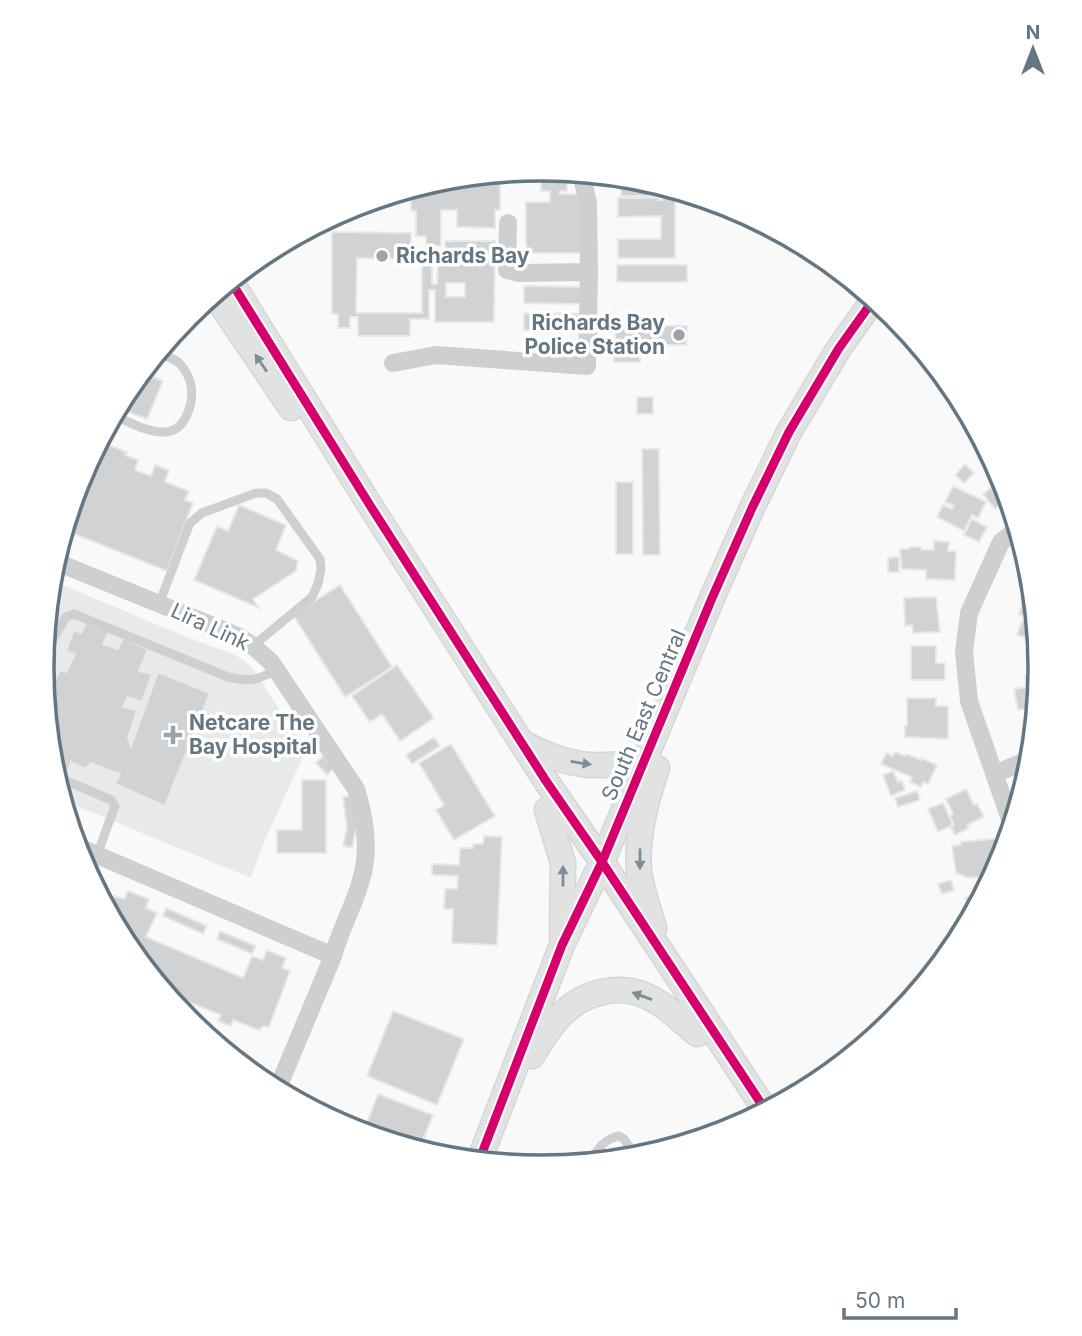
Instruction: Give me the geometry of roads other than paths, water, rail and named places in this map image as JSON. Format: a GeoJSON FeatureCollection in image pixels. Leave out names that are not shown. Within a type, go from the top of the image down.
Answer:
{"type":"FeatureCollection","features":[{"type":"Feature","properties":{"kind":"street"},"geometry":{"type":"LineString","coordinates":[[393,363],[436,355],[587,366],[589,203],[584,183]]}},
{"type":"Feature","properties":{"kind":"street"},"geometry":{"type":"LineString","coordinates":[[508,223],[507,270],[519,273],[589,272]]}},
{"type":"Feature","properties":{"kind":"street"},"geometry":{"type":"LineString","coordinates":[[236,289],[522,743],[603,876],[624,923],[748,1109]]}},
{"type":"Feature","properties":{"kind":"street"},"geometry":{"type":"LineString","coordinates":[[220,302],[338,478],[547,810],[658,946],[760,1103]]}},
{"type":"Feature","properties":{"kind":"street","name":"South East Central"},"geometry":{"type":"LineString","coordinates":[[494,1153],[603,876],[639,798],[752,508],[789,432],[839,348],[868,308]]}},
{"type":"Feature","properties":{"kind":"street","name":"South East Central"},"geometry":{"type":"LineString","coordinates":[[650,765],[673,730],[760,512],[841,366],[875,315]]}},
{"type":"Feature","properties":{"kind":"street"},"geometry":{"type":"LineString","coordinates":[[1006,809],[970,701],[964,652],[970,613],[1001,542],[1009,536]]}},
{"type":"Feature","properties":{"kind":"street","name":"Lira Link"},"geometry":{"type":"LineString","coordinates":[[66,566],[238,636],[253,646],[271,662],[356,789],[361,805],[365,846],[362,880],[338,938],[326,959]]}},
{"type":"Feature","properties":{"kind":"street"},"geometry":{"type":"LineString","coordinates":[[522,743],[553,757],[582,765],[650,765],[649,790],[640,836],[639,871],[658,946]]}},
{"type":"Feature","properties":{"kind":"street"},"geometry":{"type":"LineString","coordinates":[[994,774],[1018,764]]}},
{"type":"Feature","properties":{"kind":"street"},"geometry":{"type":"LineString","coordinates":[[547,810],[563,863],[562,945]]}},
{"type":"Feature","properties":{"kind":"street"},"geometry":{"type":"LineString","coordinates":[[96,865],[284,947],[326,959]]}},
{"type":"Feature","properties":{"kind":"street"},"geometry":{"type":"LineString","coordinates":[[96,865],[326,959]]}},
{"type":"Feature","properties":{"kind":"street","name":"South East Central"},"geometry":{"type":"LineString","coordinates":[[483,1152],[562,945],[603,876]]}},
{"type":"Feature","properties":{"kind":"street"},"geometry":{"type":"LineString","coordinates":[[275,1076],[326,959]]}},
{"type":"Feature","properties":{"kind":"street"},"geometry":{"type":"LineString","coordinates":[[532,1056],[566,1009],[583,997],[604,991],[624,990],[646,996],[660,1003],[697,1034]]}},
{"type":"Feature","properties":{"kind":"lane"},"geometry":{"type":"LineString","coordinates":[[123,419],[151,432],[168,432],[184,423],[192,397],[191,382],[180,364],[167,357]]}},
{"type":"Feature","properties":{"kind":"lane"},"geometry":{"type":"LineString","coordinates":[[159,604],[190,523],[202,513],[256,493],[266,494],[277,499],[320,559],[320,569],[318,584],[312,597],[253,646]]}},
{"type":"Feature","properties":{"kind":"lane"},"geometry":{"type":"LineString","coordinates":[[55,636],[66,617],[74,614],[228,677],[256,680],[276,670]]}},
{"type":"Feature","properties":{"kind":"lane"},"geometry":{"type":"LineString","coordinates":[[68,782],[111,800],[114,806],[92,856]]}},
{"type":"Feature","properties":{"kind":"lane"},"geometry":{"type":"LineString","coordinates":[[596,1152],[606,1142],[619,1136],[629,1146]]}},
{"type":"Feature","properties":{"kind":"place","name":"Richards Bay"},"geometry":{"type":"Point","coordinates":[382,256]}},
{"type":"Feature","properties":{"kind":"place","name":"Richards Bay Police Station"},"geometry":{"type":"Point","coordinates":[679,335]}},
{"type":"Feature","properties":{"kind":"place","name":"Netcare The Bay Hospital"},"geometry":{"type":"Point","coordinates":[173,735]}}]}
